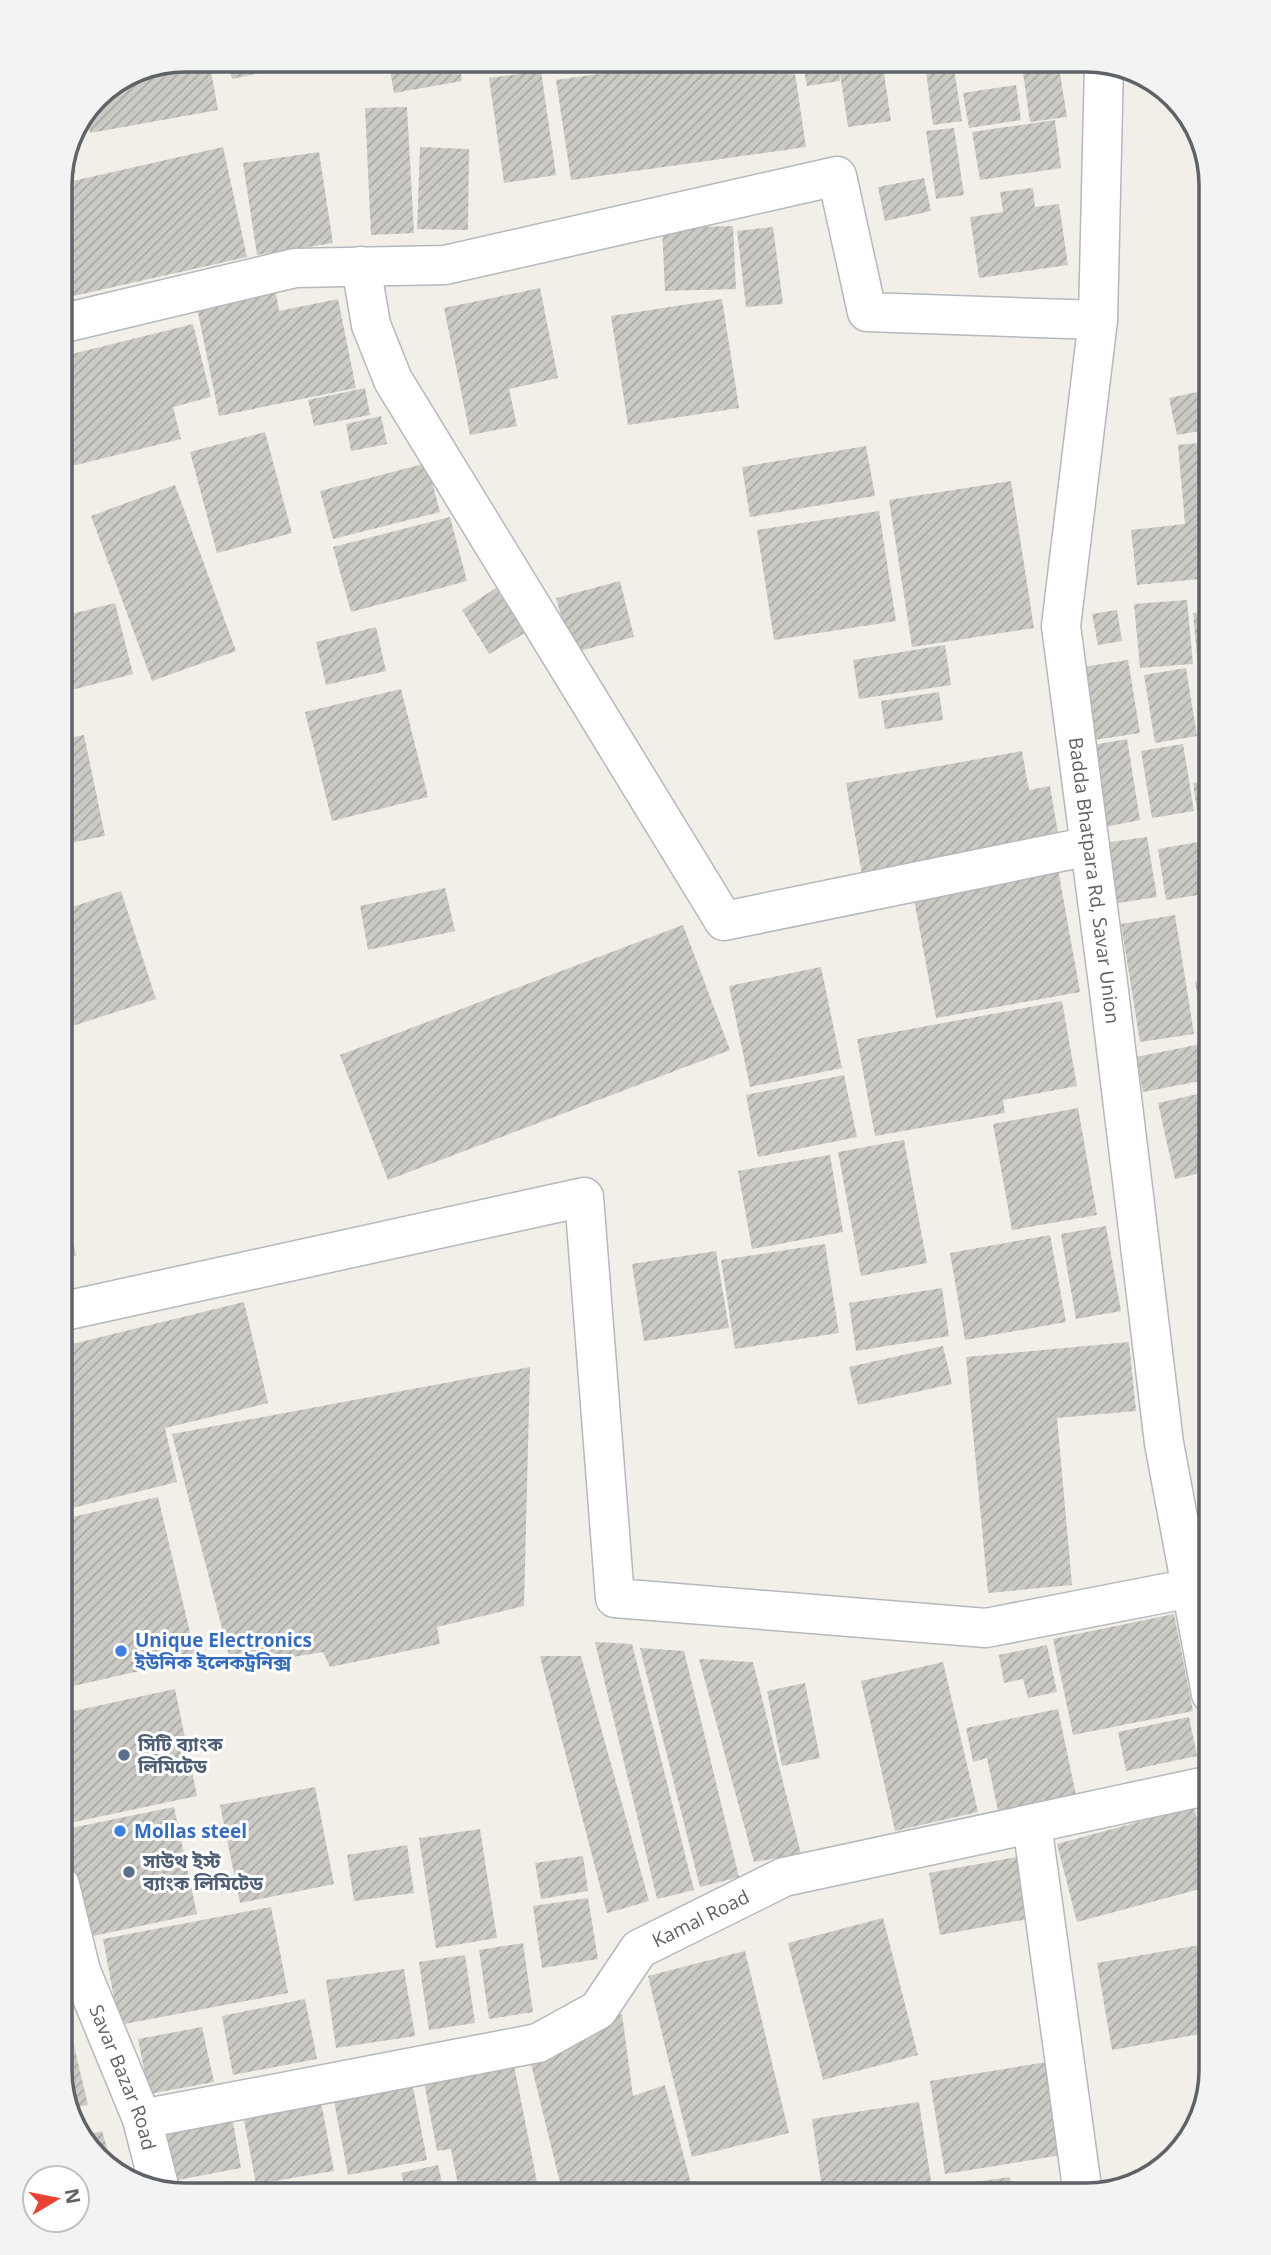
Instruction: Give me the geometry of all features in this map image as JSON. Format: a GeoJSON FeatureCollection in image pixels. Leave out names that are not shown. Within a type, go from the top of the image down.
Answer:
{"type":"FeatureCollection","features":[{"type":"Feature","properties":{"kind":"street","name":"Badda Bhatpara Rd, Savar Union"},"geometry":{"type":"LineString","coordinates":[[1104,73],[1098,320],[1061,626],[1164,1443],[1199,1630]]}},
{"type":"Feature","properties":{"kind":"street"},"geometry":{"type":"LineString","coordinates":[[72,321],[295,268],[445,265],[837,176],[867,312],[1098,320]]}},
{"type":"Feature","properties":{"kind":"street"},"geometry":{"type":"LineString","coordinates":[[361,266],[371,325],[393,380],[724,922],[1090,846]]}},
{"type":"Feature","properties":{"kind":"street"},"geometry":{"type":"LineString","coordinates":[[72,1309],[584,1197],[615,1598],[986,1628],[1191,1588]]}},
{"type":"Feature","properties":{"kind":"street","name":"Kamal Road"},"geometry":{"type":"LineString","coordinates":[[142,2119],[538,2043],[598,2010],[639,1949],[784,1877],[1199,1788]]}},
{"type":"Feature","properties":{"kind":"street"},"geometry":{"type":"LineString","coordinates":[[1032,1824],[1081,2183]]}},
{"type":"Feature","properties":{"kind":"street","name":"Savar Bazar Road"},"geometry":{"type":"LineString","coordinates":[[72,1979],[142,2119],[157,2179]]}},
{"type":"Feature","properties":{"kind":"building"},"geometry":{"type":"Polygon","coordinates":[[[211,72],[218,110],[90,133],[89,126],[105,105],[141,80],[163,74],[211,72]]]}},
{"type":"Feature","properties":{"kind":"building"},"geometry":{"type":"Polygon","coordinates":[[[231,72],[264,72],[232,79],[231,72]]]}},
{"type":"Feature","properties":{"kind":"building"},"geometry":{"type":"Polygon","coordinates":[[[390,72],[461,72],[462,81],[394,93],[390,72]]]}},
{"type":"Feature","properties":{"kind":"building"},"geometry":{"type":"Polygon","coordinates":[[[541,72],[556,175],[504,183],[489,78],[541,72]]]}},
{"type":"Feature","properties":{"kind":"building"},"geometry":{"type":"Polygon","coordinates":[[[612,72],[795,72],[806,147],[571,180],[556,80],[612,72]]]}},
{"type":"Feature","properties":{"kind":"building"},"geometry":{"type":"Polygon","coordinates":[[[804,72],[839,72],[840,81],[807,86],[804,72]]]}},
{"type":"Feature","properties":{"kind":"building"},"geometry":{"type":"Polygon","coordinates":[[[840,72],[884,72],[891,121],[848,127],[840,72]]]}},
{"type":"Feature","properties":{"kind":"building"},"geometry":{"type":"Polygon","coordinates":[[[926,72],[955,72],[962,121],[933,125],[926,72]]]}},
{"type":"Feature","properties":{"kind":"building"},"geometry":{"type":"Polygon","coordinates":[[[1060,72],[1067,117],[1030,122],[1023,73],[1060,72]]]}},
{"type":"Feature","properties":{"kind":"building"},"geometry":{"type":"Polygon","coordinates":[[[1016,85],[1021,120],[969,128],[963,93],[1016,85]]]}},
{"type":"Feature","properties":{"kind":"building"},"geometry":{"type":"Polygon","coordinates":[[[407,107],[414,233],[371,235],[365,108],[407,107]]]}},
{"type":"Feature","properties":{"kind":"building"},"geometry":{"type":"Polygon","coordinates":[[[1055,120],[1061,168],[980,180],[972,132],[1055,120]]]}},
{"type":"Feature","properties":{"kind":"building"},"geometry":{"type":"Polygon","coordinates":[[[954,128],[964,195],[936,199],[926,131],[954,128]]]}},
{"type":"Feature","properties":{"kind":"building"},"geometry":{"type":"Polygon","coordinates":[[[223,147],[247,257],[72,296],[72,181],[223,147]]]}},
{"type":"Feature","properties":{"kind":"building"},"geometry":{"type":"Polygon","coordinates":[[[420,147],[469,149],[468,230],[417,229],[420,147]]]}},
{"type":"Feature","properties":{"kind":"building"},"geometry":{"type":"Polygon","coordinates":[[[319,152],[333,243],[257,255],[243,163],[319,152]]]}},
{"type":"Feature","properties":{"kind":"building"},"geometry":{"type":"Polygon","coordinates":[[[924,178],[931,211],[885,221],[878,187],[924,178]]]}},
{"type":"Feature","properties":{"kind":"building"},"geometry":{"type":"Polygon","coordinates":[[[1033,188],[1035,207],[1059,204],[1068,265],[979,278],[970,217],[1003,212],[1000,192],[1033,188]]]}},
{"type":"Feature","properties":{"kind":"building"},"geometry":{"type":"Polygon","coordinates":[[[733,226],[736,289],[665,291],[662,228],[733,226]]]}},
{"type":"Feature","properties":{"kind":"building"},"geometry":{"type":"Polygon","coordinates":[[[773,227],[783,304],[746,307],[737,231],[773,227]]]}},
{"type":"Feature","properties":{"kind":"building"},"geometry":{"type":"Polygon","coordinates":[[[275,287],[279,311],[338,299],[356,388],[219,416],[196,303],[275,287]]]}},
{"type":"Feature","properties":{"kind":"building"},"geometry":{"type":"Polygon","coordinates":[[[540,288],[558,378],[509,389],[517,426],[470,435],[444,308],[540,288]]]}},
{"type":"Feature","properties":{"kind":"building"},"geometry":{"type":"Polygon","coordinates":[[[722,299],[739,408],[628,425],[611,316],[722,299]]]}},
{"type":"Feature","properties":{"kind":"building"},"geometry":{"type":"Polygon","coordinates":[[[193,324],[211,397],[173,407],[181,439],[72,466],[72,354],[193,324]]]}},
{"type":"Feature","properties":{"kind":"building"},"geometry":{"type":"Polygon","coordinates":[[[365,388],[370,415],[314,426],[308,400],[365,388]]]}},
{"type":"Feature","properties":{"kind":"building"},"geometry":{"type":"Polygon","coordinates":[[[1199,392],[1199,431],[1177,435],[1169,398],[1199,392]]]}},
{"type":"Feature","properties":{"kind":"building"},"geometry":{"type":"Polygon","coordinates":[[[381,416],[387,444],[351,451],[346,424],[381,416]]]}},
{"type":"Feature","properties":{"kind":"building"},"geometry":{"type":"Polygon","coordinates":[[[265,432],[292,533],[217,553],[190,452],[265,432]]]}},
{"type":"Feature","properties":{"kind":"building"},"geometry":{"type":"Polygon","coordinates":[[[1199,443],[1199,579],[1137,585],[1131,530],[1185,524],[1178,445],[1199,443]]]}},
{"type":"Feature","properties":{"kind":"building"},"geometry":{"type":"Polygon","coordinates":[[[866,446],[875,496],[750,517],[742,467],[866,446]]]}},
{"type":"Feature","properties":{"kind":"building"},"geometry":{"type":"Polygon","coordinates":[[[427,463],[440,512],[333,539],[320,491],[427,463]]]}},
{"type":"Feature","properties":{"kind":"building"},"geometry":{"type":"Polygon","coordinates":[[[1011,481],[1034,628],[912,647],[889,500],[1011,481]]]}},
{"type":"Feature","properties":{"kind":"building"},"geometry":{"type":"Polygon","coordinates":[[[175,485],[236,651],[152,681],[91,516],[175,485]]]}},
{"type":"Feature","properties":{"kind":"building"},"geometry":{"type":"Polygon","coordinates":[[[879,511],[896,621],[774,640],[757,530],[879,511]]]}},
{"type":"Feature","properties":{"kind":"building"},"geometry":{"type":"Polygon","coordinates":[[[450,517],[467,581],[351,612],[333,547],[450,517]]]}},
{"type":"Feature","properties":{"kind":"building"},"geometry":{"type":"Polygon","coordinates":[[[620,581],[634,637],[571,653],[556,598],[620,581]]]}},
{"type":"Feature","properties":{"kind":"building"},"geometry":{"type":"Polygon","coordinates":[[[496,588],[525,633],[489,654],[462,610],[496,588]]]}},
{"type":"Feature","properties":{"kind":"building"},"geometry":{"type":"Polygon","coordinates":[[[1187,600],[1193,664],[1140,668],[1134,604],[1187,600]]]}},
{"type":"Feature","properties":{"kind":"building"},"geometry":{"type":"Polygon","coordinates":[[[115,603],[133,674],[72,690],[72,614],[115,603]]]}},
{"type":"Feature","properties":{"kind":"building"},"geometry":{"type":"Polygon","coordinates":[[[1117,610],[1122,641],[1098,645],[1092,614],[1117,610]]]}},
{"type":"Feature","properties":{"kind":"building"},"geometry":{"type":"Polygon","coordinates":[[[1199,612],[1199,676],[1193,613],[1199,612]]]}},
{"type":"Feature","properties":{"kind":"building"},"geometry":{"type":"Polygon","coordinates":[[[376,627],[386,671],[326,685],[316,642],[376,627]]]}},
{"type":"Feature","properties":{"kind":"building"},"geometry":{"type":"Polygon","coordinates":[[[945,645],[951,685],[859,699],[853,660],[945,645]]]}},
{"type":"Feature","properties":{"kind":"building"},"geometry":{"type":"Polygon","coordinates":[[[1128,660],[1140,733],[1088,741],[1076,668],[1128,660]]]}},
{"type":"Feature","properties":{"kind":"building"},"geometry":{"type":"Polygon","coordinates":[[[1186,668],[1197,736],[1155,743],[1144,675],[1186,668]]]}},
{"type":"Feature","properties":{"kind":"building"},"geometry":{"type":"Polygon","coordinates":[[[401,689],[428,797],[332,821],[305,712],[401,689]]]}},
{"type":"Feature","properties":{"kind":"building"},"geometry":{"type":"Polygon","coordinates":[[[939,692],[943,720],[885,729],[881,701],[939,692]]]}},
{"type":"Feature","properties":{"kind":"building"},"geometry":{"type":"Polygon","coordinates":[[[84,735],[105,836],[72,843],[72,738],[84,735]]]}},
{"type":"Feature","properties":{"kind":"building"},"geometry":{"type":"Polygon","coordinates":[[[1127,739],[1140,820],[1100,828],[1087,746],[1127,739]]]}},
{"type":"Feature","properties":{"kind":"building"},"geometry":{"type":"Polygon","coordinates":[[[1183,744],[1194,811],[1152,818],[1141,751],[1183,744]]]}},
{"type":"Feature","properties":{"kind":"building"},"geometry":{"type":"Polygon","coordinates":[[[1022,751],[1029,790],[1050,786],[1059,839],[862,875],[846,783],[1022,751]]]}},
{"type":"Feature","properties":{"kind":"building"},"geometry":{"type":"Polygon","coordinates":[[[1199,782],[1199,823],[1193,783],[1199,782]]]}},
{"type":"Feature","properties":{"kind":"building"},"geometry":{"type":"Polygon","coordinates":[[[1147,837],[1157,897],[1112,904],[1103,843],[1147,837]]]}},
{"type":"Feature","properties":{"kind":"building"},"geometry":{"type":"Polygon","coordinates":[[[1198,842],[1199,895],[1166,900],[1158,849],[1198,842]]]}},
{"type":"Feature","properties":{"kind":"building"},"geometry":{"type":"Polygon","coordinates":[[[1058,869],[1080,992],[936,1018],[913,894],[1058,869]]]}},
{"type":"Feature","properties":{"kind":"building"},"geometry":{"type":"Polygon","coordinates":[[[445,888],[455,931],[368,950],[360,906],[445,888]]]}},
{"type":"Feature","properties":{"kind":"building"},"geometry":{"type":"Polygon","coordinates":[[[121,891],[156,999],[72,1026],[72,907],[121,891]]]}},
{"type":"Feature","properties":{"kind":"building"},"geometry":{"type":"Polygon","coordinates":[[[1175,915],[1194,1034],[1140,1042],[1121,924],[1175,915]]]}},
{"type":"Feature","properties":{"kind":"building"},"geometry":{"type":"Polygon","coordinates":[[[683,925],[730,1050],[388,1180],[340,1055],[683,925]]]}},
{"type":"Feature","properties":{"kind":"building"},"geometry":{"type":"Polygon","coordinates":[[[821,967],[842,1068],[750,1087],[729,986],[821,967]]]}},
{"type":"Feature","properties":{"kind":"building"},"geometry":{"type":"Polygon","coordinates":[[[1199,981],[1199,1005],[1195,982],[1199,981]]]}},
{"type":"Feature","properties":{"kind":"building"},"geometry":{"type":"Polygon","coordinates":[[[1062,1001],[1077,1086],[1003,1100],[1005,1113],[875,1136],[857,1039],[1062,1001]]]}},
{"type":"Feature","properties":{"kind":"building"},"geometry":{"type":"Polygon","coordinates":[[[1199,1044],[1199,1081],[1143,1092],[1136,1057],[1199,1044]]]}},
{"type":"Feature","properties":{"kind":"building"},"geometry":{"type":"Polygon","coordinates":[[[844,1075],[857,1137],[758,1157],[746,1095],[844,1075]]]}},
{"type":"Feature","properties":{"kind":"building"},"geometry":{"type":"Polygon","coordinates":[[[1199,1094],[1199,1174],[1175,1179],[1158,1103],[1199,1094]]]}},
{"type":"Feature","properties":{"kind":"building"},"geometry":{"type":"Polygon","coordinates":[[[1078,1108],[1097,1215],[1012,1230],[993,1124],[1078,1108]]]}},
{"type":"Feature","properties":{"kind":"building"},"geometry":{"type":"Polygon","coordinates":[[[904,1140],[927,1263],[861,1276],[838,1152],[904,1140]]]}},
{"type":"Feature","properties":{"kind":"building"},"geometry":{"type":"Polygon","coordinates":[[[830,1155],[843,1232],[752,1249],[738,1171],[830,1155]]]}},
{"type":"Feature","properties":{"kind":"building"},"geometry":{"type":"Polygon","coordinates":[[[1106,1226],[1121,1311],[1076,1319],[1061,1234],[1106,1226]]]}},
{"type":"Feature","properties":{"kind":"building"},"geometry":{"type":"Polygon","coordinates":[[[1050,1235],[1066,1322],[965,1340],[950,1253],[1050,1235]]]}},
{"type":"Feature","properties":{"kind":"building"},"geometry":{"type":"Polygon","coordinates":[[[72,1237],[76,1256],[72,1257],[72,1237]]]}},
{"type":"Feature","properties":{"kind":"building"},"geometry":{"type":"Polygon","coordinates":[[[825,1244],[839,1333],[735,1349],[721,1260],[825,1244]]]}},
{"type":"Feature","properties":{"kind":"building"},"geometry":{"type":"Polygon","coordinates":[[[716,1251],[729,1328],[644,1341],[632,1264],[716,1251]]]}},
{"type":"Feature","properties":{"kind":"building"},"geometry":{"type":"Polygon","coordinates":[[[942,1288],[949,1336],[856,1351],[849,1303],[942,1288]]]}},
{"type":"Feature","properties":{"kind":"building"},"geometry":{"type":"Polygon","coordinates":[[[244,1302],[268,1403],[165,1428],[177,1482],[72,1508],[72,1344],[244,1302]]]}},
{"type":"Feature","properties":{"kind":"building"},"geometry":{"type":"Polygon","coordinates":[[[1129,1342],[1136,1411],[1057,1418],[1072,1585],[988,1593],[966,1357],[1129,1342]]]}},
{"type":"Feature","properties":{"kind":"building"},"geometry":{"type":"Polygon","coordinates":[[[943,1346],[952,1384],[858,1405],[849,1367],[943,1346]]]}},
{"type":"Feature","properties":{"kind":"building"},"geometry":{"type":"Polygon","coordinates":[[[530,1367],[524,1606],[437,1627],[440,1644],[330,1667],[323,1652],[232,1667],[172,1434],[530,1367]]]}},
{"type":"Feature","properties":{"kind":"building"},"geometry":{"type":"Polygon","coordinates":[[[158,1497],[196,1658],[72,1686],[72,1517],[158,1497]]]}},
{"type":"Feature","properties":{"kind":"building"},"geometry":{"type":"Polygon","coordinates":[[[1174,1614],[1193,1711],[1073,1735],[1053,1639],[1174,1614]]]}},
{"type":"Feature","properties":{"kind":"building"},"geometry":{"type":"Polygon","coordinates":[[[595,1642],[632,1644],[694,1890],[657,1899],[595,1642]]]}},
{"type":"Feature","properties":{"kind":"building"},"geometry":{"type":"Polygon","coordinates":[[[1047,1645],[1057,1692],[1028,1698],[1023,1679],[1004,1683],[999,1655],[1047,1645]]]}},
{"type":"Feature","properties":{"kind":"building"},"geometry":{"type":"Polygon","coordinates":[[[640,1648],[684,1651],[739,1877],[700,1887],[640,1648]]]}},
{"type":"Feature","properties":{"kind":"building"},"geometry":{"type":"Polygon","coordinates":[[[540,1656],[581,1656],[649,1901],[607,1913],[540,1656]]]}},
{"type":"Feature","properties":{"kind":"building"},"geometry":{"type":"Polygon","coordinates":[[[699,1659],[753,1662],[801,1854],[754,1862],[699,1659]]]}},
{"type":"Feature","properties":{"kind":"building"},"geometry":{"type":"Polygon","coordinates":[[[943,1662],[978,1812],[895,1831],[861,1681],[943,1662]]]}},
{"type":"Feature","properties":{"kind":"building"},"geometry":{"type":"Polygon","coordinates":[[[805,1683],[820,1758],[782,1766],[767,1691],[805,1683]]]}},
{"type":"Feature","properties":{"kind":"building","name":"সিটি ব্যাংক লিমিটেড"},"geometry":{"type":"Polygon","coordinates":[[[175,1689],[197,1796],[72,1822],[72,1711],[175,1689]]]}},
{"type":"Feature","properties":{"kind":"building"},"geometry":{"type":"Polygon","coordinates":[[[1058,1709],[1076,1795],[998,1811],[987,1758],[973,1762],[966,1728],[1058,1709]]]}},
{"type":"Feature","properties":{"kind":"building"},"geometry":{"type":"Polygon","coordinates":[[[1189,1717],[1197,1756],[1126,1771],[1118,1732],[1189,1717]]]}},
{"type":"Feature","properties":{"kind":"building"},"geometry":{"type":"Polygon","coordinates":[[[315,1787],[334,1884],[240,1903],[220,1805],[315,1787]]]}},
{"type":"Feature","properties":{"kind":"building","name":"সাউথ ইস্ট ব্যাংক লিমিটেড"},"geometry":{"type":"Polygon","coordinates":[[[174,1807],[197,1914],[84,1938],[72,1882],[72,1828],[174,1807]]]}},
{"type":"Feature","properties":{"kind":"building"},"geometry":{"type":"Polygon","coordinates":[[[1194,1807],[1199,1827],[1199,1889],[1077,1922],[1057,1844],[1194,1807]]]}},
{"type":"Feature","properties":{"kind":"building"},"geometry":{"type":"Polygon","coordinates":[[[480,1829],[497,1938],[436,1948],[419,1838],[480,1829]]]}},
{"type":"Feature","properties":{"kind":"building"},"geometry":{"type":"Polygon","coordinates":[[[407,1845],[414,1893],[354,1901],[347,1855],[407,1845]]]}},
{"type":"Feature","properties":{"kind":"building"},"geometry":{"type":"Polygon","coordinates":[[[1027,1855],[1039,1917],[940,1935],[929,1873],[1027,1855]]]}},
{"type":"Feature","properties":{"kind":"building"},"geometry":{"type":"Polygon","coordinates":[[[583,1856],[588,1891],[541,1899],[535,1863],[583,1856]]]}},
{"type":"Feature","properties":{"kind":"building"},"geometry":{"type":"Polygon","coordinates":[[[588,1898],[598,1959],[542,1968],[533,1906],[588,1898]]]}},
{"type":"Feature","properties":{"kind":"building"},"geometry":{"type":"Polygon","coordinates":[[[271,1907],[288,1993],[119,2025],[103,1939],[271,1907]]]}},
{"type":"Feature","properties":{"kind":"building"},"geometry":{"type":"Polygon","coordinates":[[[883,1918],[918,2055],[823,2080],[788,1943],[883,1918]]]}},
{"type":"Feature","properties":{"kind":"building"},"geometry":{"type":"Polygon","coordinates":[[[523,1943],[533,2012],[489,2019],[479,1950],[523,1943]]]}},
{"type":"Feature","properties":{"kind":"building"},"geometry":{"type":"Polygon","coordinates":[[[1199,1945],[1199,2034],[1112,2050],[1097,1963],[1199,1945]]]}},
{"type":"Feature","properties":{"kind":"building"},"geometry":{"type":"Polygon","coordinates":[[[745,1951],[789,2133],[692,2157],[648,1976],[745,1951]]]}},
{"type":"Feature","properties":{"kind":"building"},"geometry":{"type":"Polygon","coordinates":[[[465,1955],[475,2023],[429,2030],[419,1962],[465,1955]]]}},
{"type":"Feature","properties":{"kind":"building"},"geometry":{"type":"Polygon","coordinates":[[[404,1969],[415,2036],[336,2048],[326,1980],[404,1969]]]}},
{"type":"Feature","properties":{"kind":"building"},"geometry":{"type":"Polygon","coordinates":[[[305,1999],[317,2059],[233,2075],[222,2016],[305,1999]]]}},
{"type":"Feature","properties":{"kind":"building"},"geometry":{"type":"Polygon","coordinates":[[[622,2014],[633,2096],[665,2085],[691,2183],[560,2183],[529,2056],[622,2014]]]}},
{"type":"Feature","properties":{"kind":"building"},"geometry":{"type":"Polygon","coordinates":[[[202,2027],[214,2082],[149,2094],[138,2039],[202,2027]]]}},
{"type":"Feature","properties":{"kind":"building"},"geometry":{"type":"Polygon","coordinates":[[[72,2037],[88,2105],[78,2107],[74,2092],[72,2037]]]}},
{"type":"Feature","properties":{"kind":"building"},"geometry":{"type":"Polygon","coordinates":[[[1047,2062],[1062,2155],[945,2174],[930,2081],[1047,2062]]]}},
{"type":"Feature","properties":{"kind":"building"},"geometry":{"type":"Polygon","coordinates":[[[514,2065],[537,2182],[458,2183],[451,2149],[437,2151],[424,2082],[514,2065]]]}},
{"type":"Feature","properties":{"kind":"building"},"geometry":{"type":"Polygon","coordinates":[[[412,2082],[427,2160],[348,2175],[333,2096],[412,2082]]]}},
{"type":"Feature","properties":{"kind":"building"},"geometry":{"type":"Polygon","coordinates":[[[319,2091],[334,2171],[256,2183],[241,2105],[319,2091]]]}},
{"type":"Feature","properties":{"kind":"building"},"geometry":{"type":"Polygon","coordinates":[[[919,2102],[931,2183],[821,2183],[812,2119],[919,2102]]]}},
{"type":"Feature","properties":{"kind":"building"},"geometry":{"type":"Polygon","coordinates":[[[233,2122],[241,2168],[167,2182],[158,2136],[233,2122]]]}},
{"type":"Feature","properties":{"kind":"building"},"geometry":{"type":"Polygon","coordinates":[[[102,2131],[109,2154],[100,2145],[92,2134],[102,2131]]]}},
{"type":"Feature","properties":{"kind":"building"},"geometry":{"type":"Polygon","coordinates":[[[438,2165],[442,2183],[403,2183],[401,2173],[438,2165]]]}},
{"type":"Feature","properties":{"kind":"building"},"geometry":{"type":"Polygon","coordinates":[[[1010,2177],[1011,2183],[968,2183],[1010,2177]]]}},
{"type":"Feature","properties":{"kind":"place","name":"Unique Electronics ইউনিক ইলেকট্রনিক্স"},"geometry":{"type":"Point","coordinates":[121,1651]}},
{"type":"Feature","properties":{"kind":"place","name":"সিটি ব্যাংক লিমিটেড"},"geometry":{"type":"Point","coordinates":[124,1755]}},
{"type":"Feature","properties":{"kind":"place","name":"Mollas steel"},"geometry":{"type":"Point","coordinates":[120,1831]}},
{"type":"Feature","properties":{"kind":"place","name":"সাউথ ইস্ট ব্যাংক লিমিটেড"},"geometry":{"type":"Point","coordinates":[129,1872]}}]}
